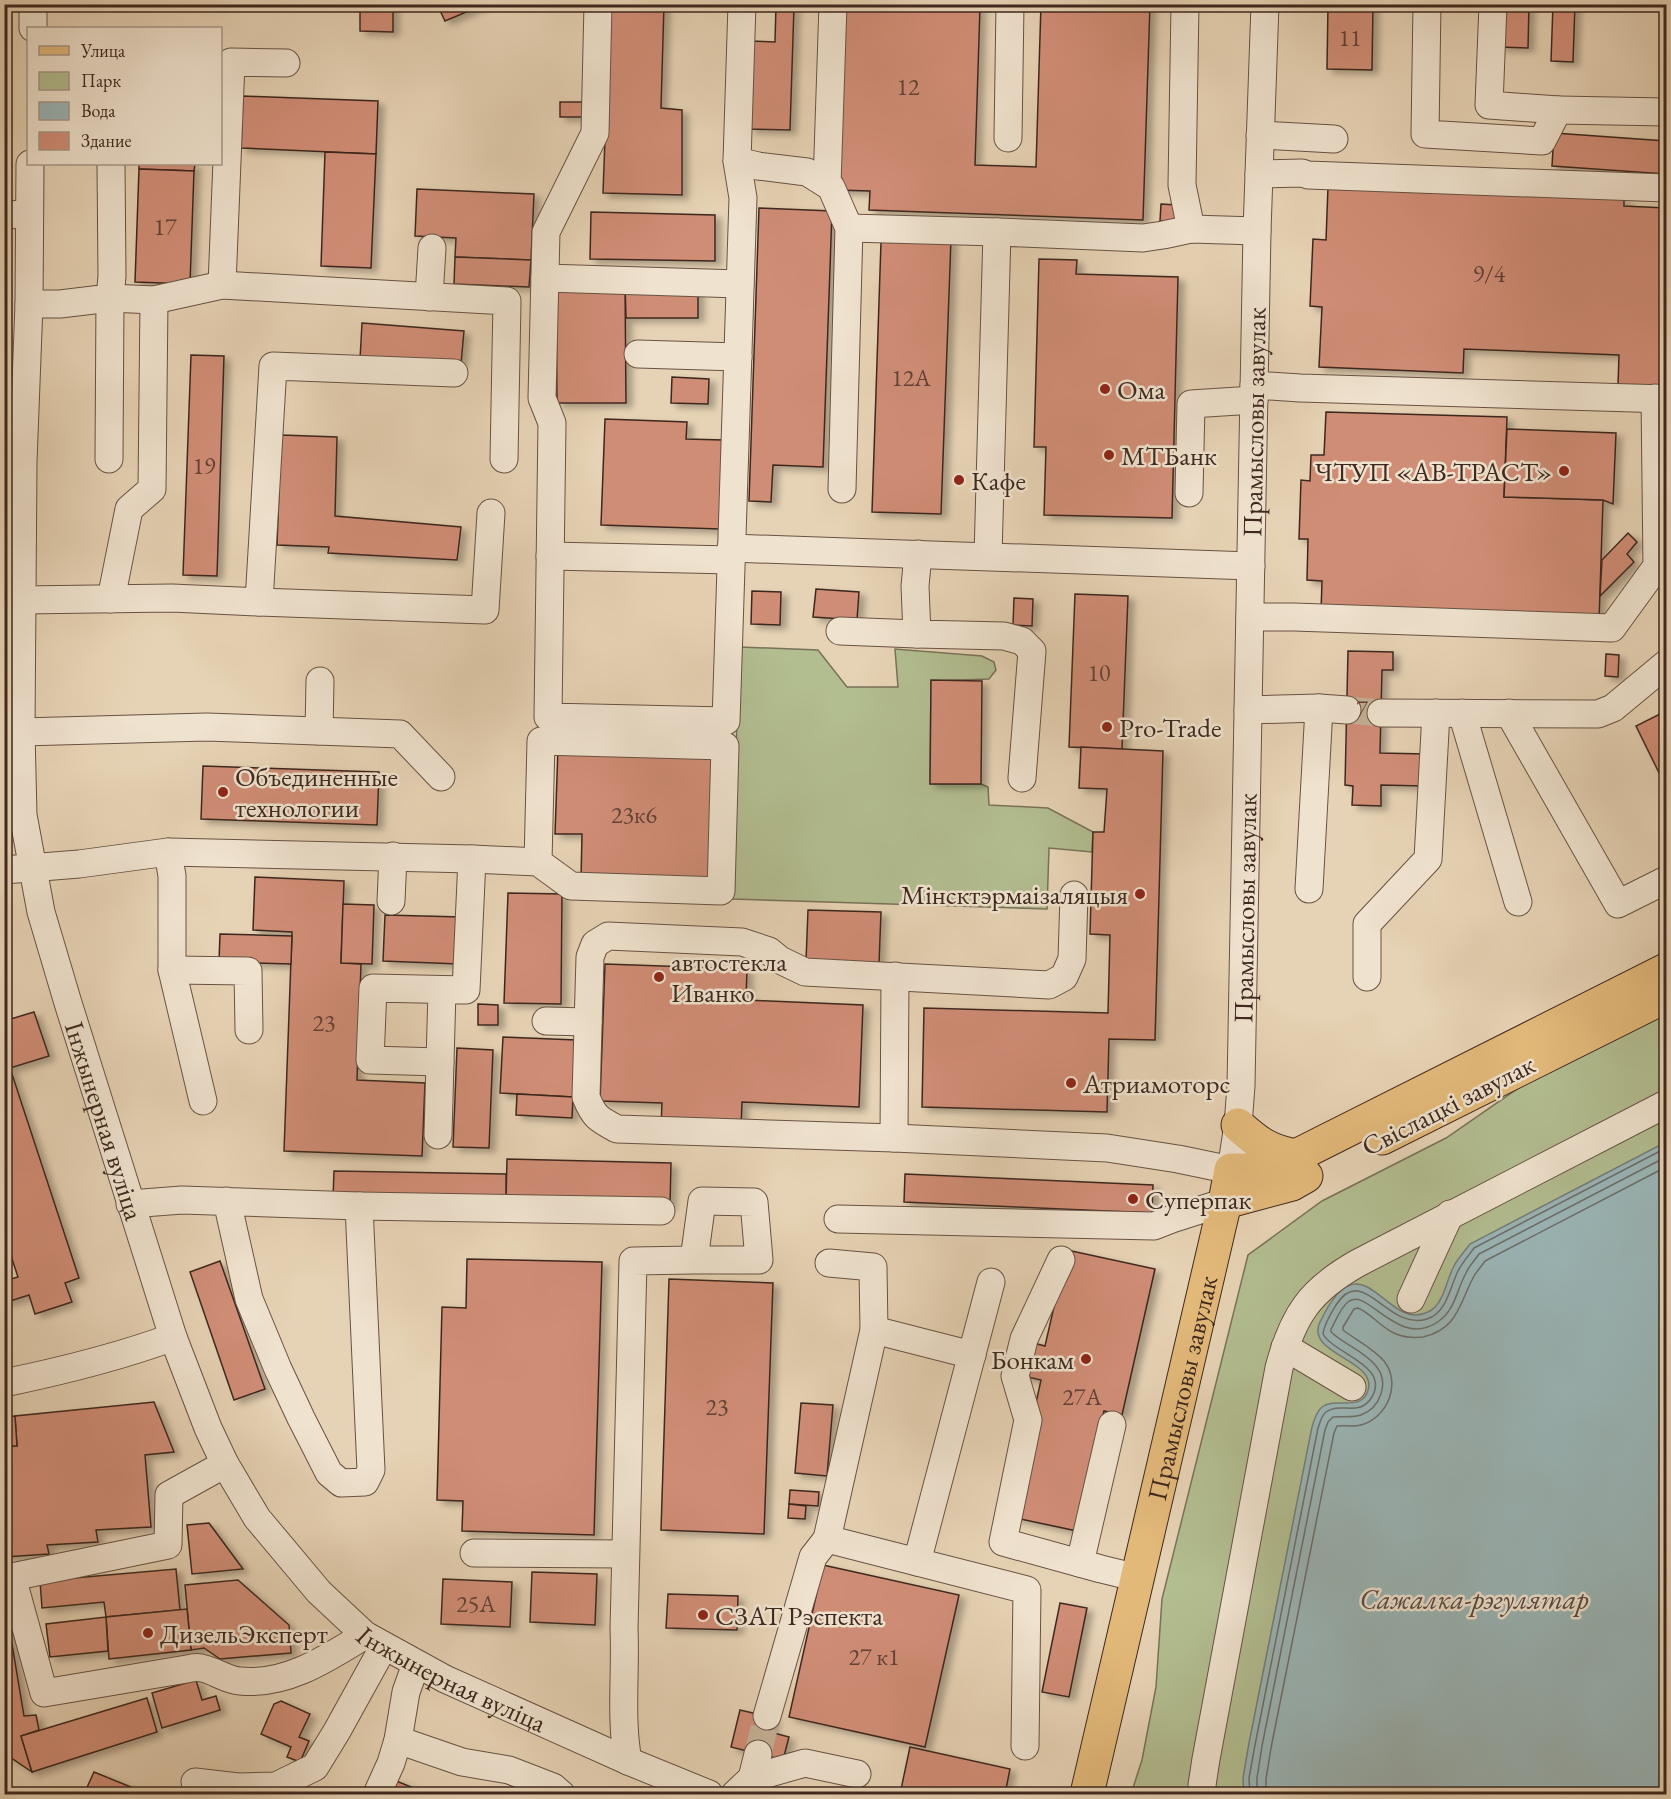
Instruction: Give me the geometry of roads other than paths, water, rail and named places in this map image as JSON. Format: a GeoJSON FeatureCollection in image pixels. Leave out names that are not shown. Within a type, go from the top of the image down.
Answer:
{"type":"FeatureCollection","features":[{"type":"Feature","properties":{"kind":"main road","name":"Свіслацкі завулак"},"geometry":{"type":"LineString","coordinates":[[1231,1170],[1256,1170],[1276,1166],[1666,970]]}},
{"type":"Feature","properties":{"kind":"main road","name":"Свіслацкі завулак"},"geometry":{"type":"LineString","coordinates":[[1225,1202],[1292,1184],[1666,996]]}},
{"type":"Feature","properties":{"kind":"main road"},"geometry":{"type":"LineString","coordinates":[[1238,1125],[1262,1144],[1278,1153],[1297,1156]]}},
{"type":"Feature","properties":{"kind":"main road","name":"Прамысловы завулак"},"geometry":{"type":"LineString","coordinates":[[1087,1794],[1231,1170]]}},
{"type":"Feature","properties":{"kind":"street"},"geometry":{"type":"LineString","coordinates":[[33,4],[33,27]]}},
{"type":"Feature","properties":{"kind":"street"},"geometry":{"type":"LineString","coordinates":[[598,4],[595,133],[546,232],[542,398],[552,423],[548,717],[726,721],[743,198],[737,161],[742,4]]}},
{"type":"Feature","properties":{"kind":"street"},"geometry":{"type":"LineString","coordinates":[[827,184],[833,4]]}},
{"type":"Feature","properties":{"kind":"street"},"geometry":{"type":"LineString","coordinates":[[1008,138],[1010,4]]}},
{"type":"Feature","properties":{"kind":"street"},"geometry":{"type":"LineString","coordinates":[[1185,4],[1182,185],[1191,229]]}},
{"type":"Feature","properties":{"kind":"street","name":"Прамысловы завулак"},"geometry":{"type":"LineString","coordinates":[[1231,1170],[1238,1125],[1241,1074],[1257,231],[1265,4]]}},
{"type":"Feature","properties":{"kind":"street"},"geometry":{"type":"LineString","coordinates":[[1427,4],[1425,134],[1542,141],[1558,110]]}},
{"type":"Feature","properties":{"kind":"street"},"geometry":{"type":"LineString","coordinates":[[1493,4],[1489,105],[1558,110],[1666,112]]}},
{"type":"Feature","properties":{"kind":"street"},"geometry":{"type":"LineString","coordinates":[[222,285],[226,54],[286,63]]}},
{"type":"Feature","properties":{"kind":"street"},"geometry":{"type":"LineString","coordinates":[[1260,135],[1334,139]]}},
{"type":"Feature","properties":{"kind":"street"},"geometry":{"type":"LineString","coordinates":[[737,161],[807,172],[831,187],[849,228],[842,489]]}},
{"type":"Feature","properties":{"kind":"street","name":"Інжынерная вуліца"},"geometry":{"type":"LineString","coordinates":[[30,165],[17,214],[29,304],[23,446],[14,533],[22,600],[23,815],[41,912],[54,957],[173,1337],[208,1428],[244,1498],[270,1533],[319,1592],[374,1641],[445,1679],[704,1794]]}},
{"type":"Feature","properties":{"kind":"street"},"geometry":{"type":"LineString","coordinates":[[109,459],[111,165]]}},
{"type":"Feature","properties":{"kind":"street"},"geometry":{"type":"LineString","coordinates":[[1259,174],[1302,172],[1308,175],[1666,188]]}},
{"type":"Feature","properties":{"kind":"street"},"geometry":{"type":"LineString","coordinates":[[849,228],[1143,238],[1191,229],[1257,231]]}},
{"type":"Feature","properties":{"kind":"street"},"geometry":{"type":"LineString","coordinates":[[988,556],[997,232]]}},
{"type":"Feature","properties":{"kind":"street"},"geometry":{"type":"LineString","coordinates":[[429,297],[432,248]]}},
{"type":"Feature","properties":{"kind":"street"},"geometry":{"type":"LineString","coordinates":[[545,278],[740,284]]}},
{"type":"Feature","properties":{"kind":"street"},"geometry":{"type":"LineString","coordinates":[[29,304],[60,304],[110,298],[154,300],[222,285],[507,301],[504,459]]}},
{"type":"Feature","properties":{"kind":"street"},"geometry":{"type":"LineString","coordinates":[[111,599],[129,509],[152,489],[154,300]]}},
{"type":"Feature","properties":{"kind":"street"},"geometry":{"type":"LineString","coordinates":[[638,354],[738,357]]}},
{"type":"Feature","properties":{"kind":"street"},"geometry":{"type":"LineString","coordinates":[[259,602],[273,366],[454,373]]}},
{"type":"Feature","properties":{"kind":"street"},"geometry":{"type":"LineString","coordinates":[[1189,493],[1191,404],[1254,392],[1300,388],[1663,403],[1657,566],[1612,628],[1251,617]]}},
{"type":"Feature","properties":{"kind":"street"},"geometry":{"type":"LineString","coordinates":[[22,600],[172,598],[485,610],[492,513]]}},
{"type":"Feature","properties":{"kind":"street"},"geometry":{"type":"LineString","coordinates":[[550,556],[918,554],[1251,566]]}},
{"type":"Feature","properties":{"kind":"street"},"geometry":{"type":"LineString","coordinates":[[917,634],[915,586],[918,554]]}},
{"type":"Feature","properties":{"kind":"street"},"geometry":{"type":"LineString","coordinates":[[840,631],[1004,636],[1022,641],[1032,651],[1022,778]]}},
{"type":"Feature","properties":{"kind":"street"},"geometry":{"type":"LineString","coordinates":[[1381,713],[1598,714],[1613,708],[1666,664]]}},
{"type":"Feature","properties":{"kind":"street"},"geometry":{"type":"LineString","coordinates":[[319,731],[320,681]]}},
{"type":"Feature","properties":{"kind":"street"},"geometry":{"type":"LineString","coordinates":[[1248,710],[1319,708],[1347,710]]}},
{"type":"Feature","properties":{"kind":"street"},"geometry":{"type":"LineString","coordinates":[[1309,889],[1319,708]]}},
{"type":"Feature","properties":{"kind":"street"},"geometry":{"type":"LineString","coordinates":[[1449,713],[1518,902]]}},
{"type":"Feature","properties":{"kind":"street"},"geometry":{"type":"LineString","coordinates":[[1367,977],[1367,924],[1428,859],[1449,713]]}},
{"type":"Feature","properties":{"kind":"street"},"geometry":{"type":"LineString","coordinates":[[1509,713],[1618,904],[1666,880]]}},
{"type":"Feature","properties":{"kind":"street"},"geometry":{"type":"LineString","coordinates":[[21,732],[207,727],[400,734],[441,777]]}},
{"type":"Feature","properties":{"kind":"street"},"geometry":{"type":"LineString","coordinates":[[4,870],[32,869],[168,852],[393,856],[538,862],[571,886],[721,891],[725,746],[541,741],[538,862]]}},
{"type":"Feature","properties":{"kind":"street"},"geometry":{"type":"LineString","coordinates":[[168,852],[172,876],[172,970],[203,1101]]}},
{"type":"Feature","properties":{"kind":"street"},"geometry":{"type":"LineString","coordinates":[[391,902],[393,856]]}},
{"type":"Feature","properties":{"kind":"street"},"geometry":{"type":"LineString","coordinates":[[440,1062],[370,1060],[373,988],[466,990],[472,859]]}},
{"type":"Feature","properties":{"kind":"street"},"geometry":{"type":"LineString","coordinates":[[1074,895],[1072,959],[1064,977],[1049,985],[805,972],[780,960],[769,951],[742,942],[608,936],[595,944],[590,957],[586,1097],[590,1107],[598,1119],[617,1129],[1107,1148],[1231,1170]]}},
{"type":"Feature","properties":{"kind":"street"},"geometry":{"type":"LineString","coordinates":[[172,970],[248,971],[249,1030]]}},
{"type":"Feature","properties":{"kind":"street"},"geometry":{"type":"LineString","coordinates":[[894,1138],[895,976]]}},
{"type":"Feature","properties":{"kind":"street"},"geometry":{"type":"LineString","coordinates":[[438,1135],[442,990]]}},
{"type":"Feature","properties":{"kind":"street"},"geometry":{"type":"LineString","coordinates":[[546,1021],[588,1022]]}},
{"type":"Feature","properties":{"kind":"street"},"geometry":{"type":"LineString","coordinates":[[1203,1794],[1206,1759],[1277,1379],[1285,1347],[1304,1307],[1318,1290],[1337,1275],[1450,1214],[1666,1104]]}},
{"type":"Feature","properties":{"kind":"street"},"geometry":{"type":"LineString","coordinates":[[130,1204],[182,1200],[661,1212]]}},
{"type":"Feature","properties":{"kind":"street"},"geometry":{"type":"LineString","coordinates":[[227,1201],[249,1299],[301,1418],[329,1473],[340,1483],[365,1482],[371,1470],[359,1206]]}},
{"type":"Feature","properties":{"kind":"street"},"geometry":{"type":"LineString","coordinates":[[838,1219],[1154,1227],[1225,1202]]}},
{"type":"Feature","properties":{"kind":"street"},"geometry":{"type":"LineString","coordinates":[[1411,1299],[1450,1214]]}},
{"type":"Feature","properties":{"kind":"street"},"geometry":{"type":"LineString","coordinates":[[628,1761],[624,1739],[625,1554],[633,1261],[693,1260]]}},
{"type":"Feature","properties":{"kind":"street"},"geometry":{"type":"LineString","coordinates":[[1061,1260],[1024,1339],[1016,1376],[1028,1420],[1003,1542],[1138,1578]]}},
{"type":"Feature","properties":{"kind":"street"},"geometry":{"type":"LineString","coordinates":[[767,1716],[813,1557],[826,1539],[874,1330],[873,1267],[829,1263]]}},
{"type":"Feature","properties":{"kind":"street"},"geometry":{"type":"LineString","coordinates":[[917,1562],[991,1282]]}},
{"type":"Feature","properties":{"kind":"street"},"geometry":{"type":"LineString","coordinates":[[874,1330],[972,1355]]}},
{"type":"Feature","properties":{"kind":"street"},"geometry":{"type":"LineString","coordinates":[[4,1383],[51,1374],[145,1348],[173,1337]]}},
{"type":"Feature","properties":{"kind":"street"},"geometry":{"type":"LineString","coordinates":[[1285,1347],[1352,1387]]}},
{"type":"Feature","properties":{"kind":"street"},"geometry":{"type":"LineString","coordinates":[[1080,1563],[1112,1425]]}},
{"type":"Feature","properties":{"kind":"street"},"geometry":{"type":"LineString","coordinates":[[225,1464],[169,1495],[168,1545],[8,1578],[44,1693],[201,1668],[236,1681],[267,1681],[290,1675],[374,1641]]}},
{"type":"Feature","properties":{"kind":"street"},"geometry":{"type":"LineString","coordinates":[[826,1539],[1027,1590],[1025,1746]]}},
{"type":"Feature","properties":{"kind":"street"},"geometry":{"type":"LineString","coordinates":[[474,1553],[625,1554]]}},
{"type":"Feature","properties":{"kind":"street"},"geometry":{"type":"LineString","coordinates":[[195,1782],[238,1787],[276,1786],[315,1767],[337,1731],[374,1641]]}},
{"type":"Feature","properties":{"kind":"street"},"geometry":{"type":"LineString","coordinates":[[377,1794],[391,1763],[398,1740],[406,1692],[416,1664]]}},
{"type":"Feature","properties":{"kind":"street"},"geometry":{"type":"LineString","coordinates":[[398,1740],[462,1762],[510,1770],[553,1787],[561,1794]]}},
{"type":"Feature","properties":{"kind":"street"},"geometry":{"type":"LineString","coordinates":[[748,1776],[805,1763],[857,1774]]}},
{"type":"Feature","properties":{"kind":"water","name":"Сажалка-рэгулятар"},"geometry":{"type":"Polygon","coordinates":[[[1666,1142],[1666,1794],[1244,1794],[1243,1778],[1249,1743],[1312,1427],[1322,1407],[1334,1403],[1353,1403],[1359,1401],[1367,1393],[1369,1382],[1364,1373],[1332,1350],[1323,1342],[1318,1333],[1320,1322],[1335,1297],[1349,1285],[1362,1285],[1399,1310],[1413,1315],[1428,1312],[1438,1304],[1454,1266],[1470,1244],[1666,1142]]]}},
{"type":"Feature","properties":{"kind":"tunnel"},"geometry":{"type":"LineString","coordinates":[[1347,710],[1381,713]]}},
{"type":"Feature","properties":{"kind":"tunnel"},"geometry":{"type":"LineString","coordinates":[[758,1754],[767,1716]]}},
{"type":"Feature","properties":{"kind":"place","name":"Ома"},"geometry":{"type":"Point","coordinates":[1105,389]}},
{"type":"Feature","properties":{"kind":"place","name":"МТБанк"},"geometry":{"type":"Point","coordinates":[1109,455]}},
{"type":"Feature","properties":{"kind":"place","name":"ЧТУП «АВ-ТРАСТ»"},"geometry":{"type":"Point","coordinates":[1564,471]}},
{"type":"Feature","properties":{"kind":"place","name":"Кафе"},"geometry":{"type":"Point","coordinates":[959,480]}},
{"type":"Feature","properties":{"kind":"place","name":"Pro-Trade"},"geometry":{"type":"Point","coordinates":[1107,727]}},
{"type":"Feature","properties":{"kind":"place","name":"Объединенные технологии"},"geometry":{"type":"Point","coordinates":[223,792]}},
{"type":"Feature","properties":{"kind":"place","name":"Мінсктэрмаізаляцыя"},"geometry":{"type":"Point","coordinates":[1140,894]}},
{"type":"Feature","properties":{"kind":"place","name":"автостекла Иванко"},"geometry":{"type":"Point","coordinates":[659,977]}},
{"type":"Feature","properties":{"kind":"place","name":"Атриамоторс"},"geometry":{"type":"Point","coordinates":[1071,1083]}},
{"type":"Feature","properties":{"kind":"place","name":"Суперпак"},"geometry":{"type":"Point","coordinates":[1133,1199]}},
{"type":"Feature","properties":{"kind":"place","name":"Бонкам"},"geometry":{"type":"Point","coordinates":[1086,1359]}},
{"type":"Feature","properties":{"kind":"place","name":"СЗАТ Рэспекта"},"geometry":{"type":"Point","coordinates":[703,1615]}},
{"type":"Feature","properties":{"kind":"place","name":"ДизельЭксперт"},"geometry":{"type":"Point","coordinates":[148,1633]}}]}
